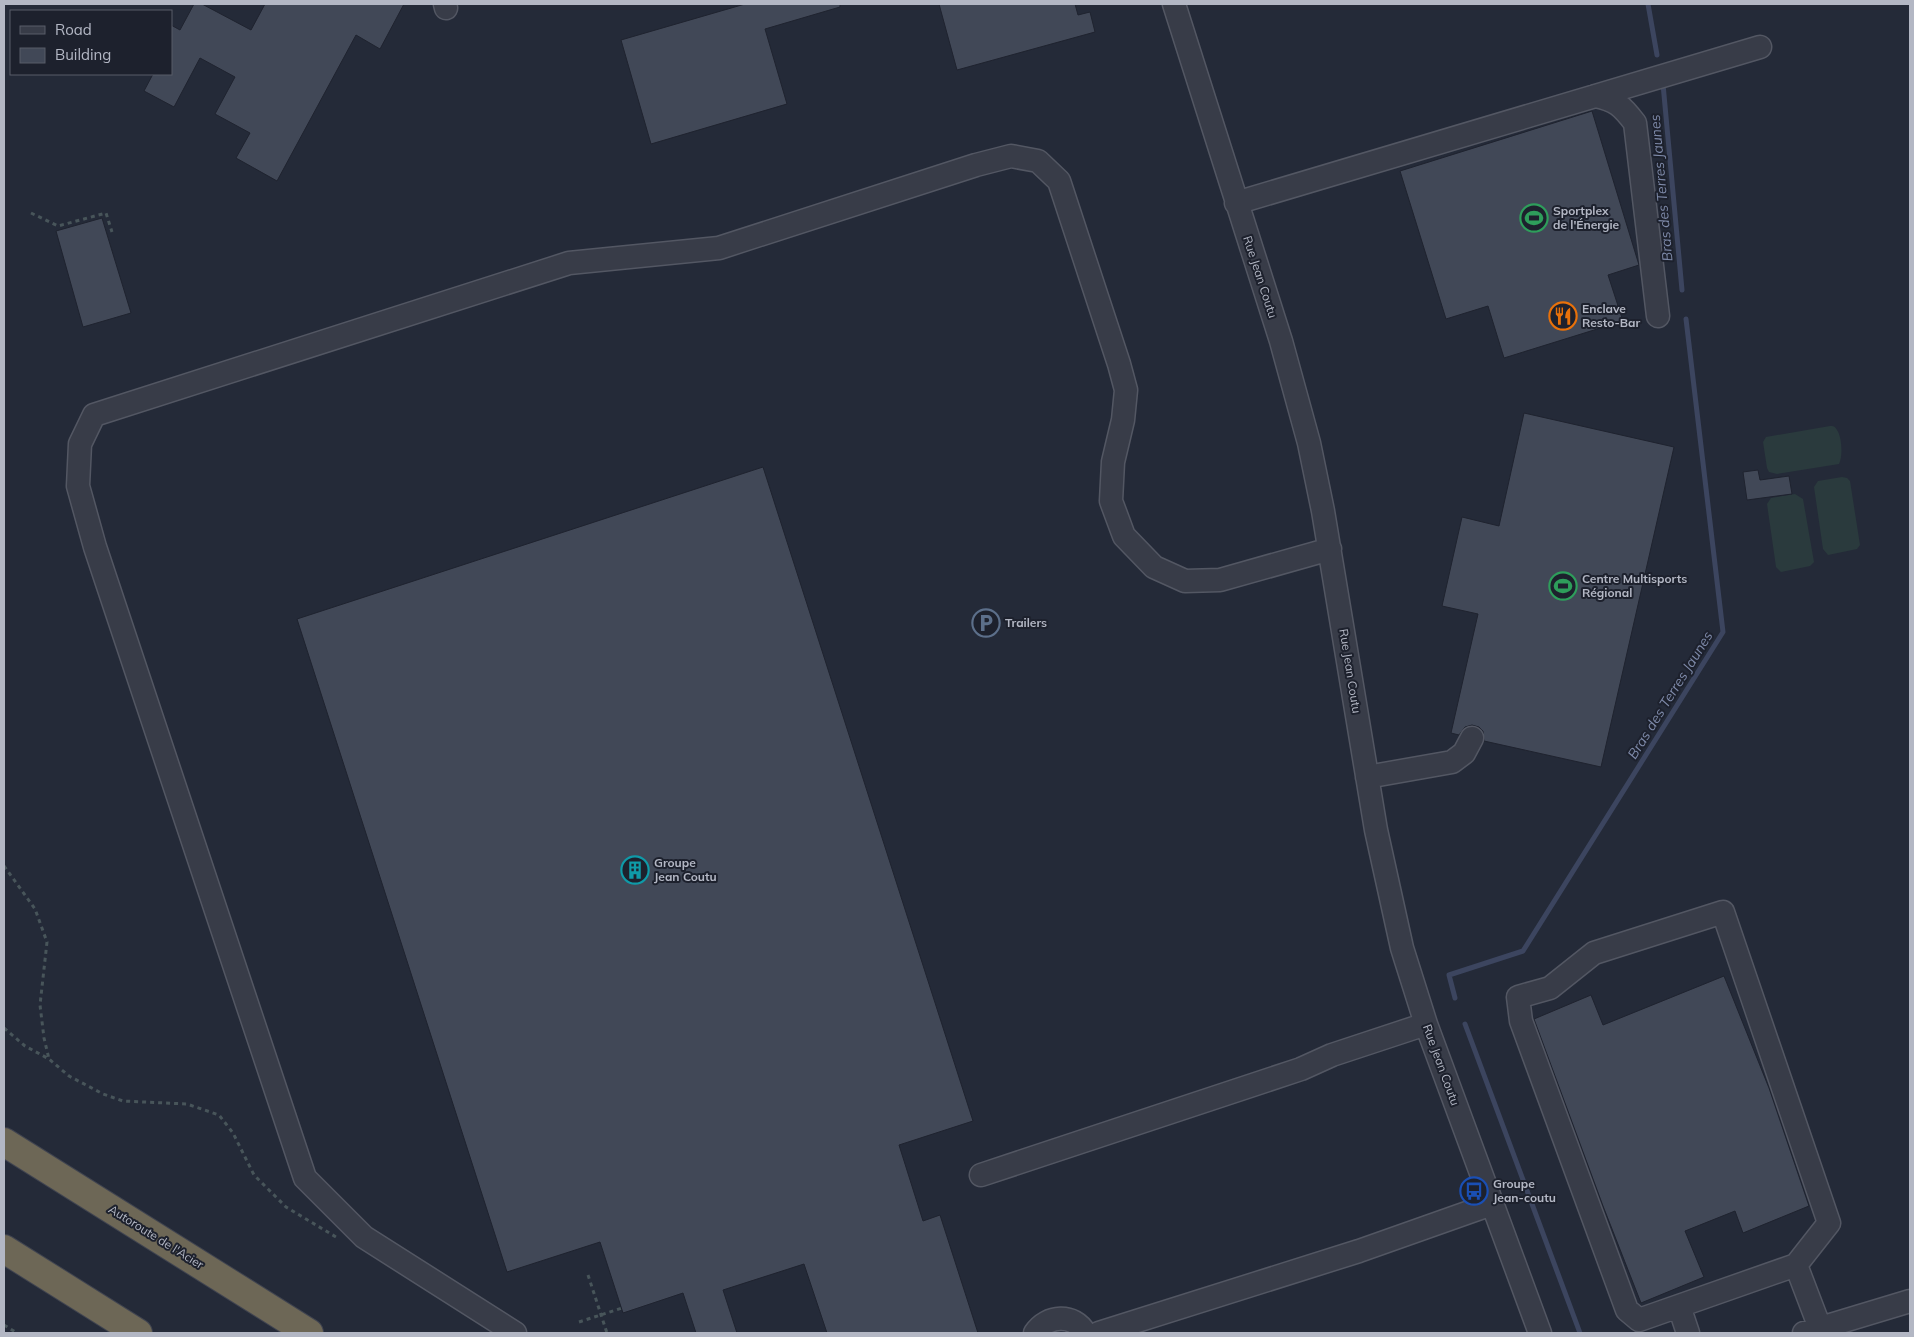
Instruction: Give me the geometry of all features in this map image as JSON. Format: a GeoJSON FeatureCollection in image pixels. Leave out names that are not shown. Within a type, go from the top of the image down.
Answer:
{"type":"FeatureCollection","features":[{"type":"Feature","properties":{"kind":"highway","name":"Autoroute de l'Acier"},"geometry":{"type":"LineString","coordinates":[[4,1142],[309,1333]]}},
{"type":"Feature","properties":{"kind":"highway"},"geometry":{"type":"LineString","coordinates":[[4,1249],[138,1333]]}},
{"type":"Feature","properties":{"kind":"street","name":"Rue Jean Coutu"},"geometry":{"type":"LineString","coordinates":[[1174,4],[1281,341],[1301,411],[1320,490],[1367,777],[1391,905],[1405,956],[1426,1024],[1540,1333]]}},
{"type":"Feature","properties":{"kind":"street"},"geometry":{"type":"LineString","coordinates":[[1236,202],[1760,47]]}},
{"type":"Feature","properties":{"kind":"street"},"geometry":{"type":"LineString","coordinates":[[1595,96],[1610,99],[1622,106],[1635,123],[1658,316]]}},
{"type":"Feature","properties":{"kind":"street"},"geometry":{"type":"LineString","coordinates":[[515,1333],[364,1237],[305,1178],[95,547],[78,486],[80,444],[94,415],[570,263],[719,248],[976,164],[1011,156],[1038,161],[1058,180],[1119,364],[1126,390],[1124,420],[1113,462],[1111,501],[1124,536],[1154,567],[1185,581],[1220,580],[1330,549]]}},
{"type":"Feature","properties":{"kind":"street"},"geometry":{"type":"LineString","coordinates":[[1367,777],[1452,762],[1464,752],[1472,738]]}},
{"type":"Feature","properties":{"kind":"street"},"geometry":{"type":"LineString","coordinates":[[1724,912],[1829,1224],[1796,1265],[1679,1306],[1639,1320],[1627,1310],[1522,1021],[1518,997],[1550,988],[1594,953],[1724,912]]}},
{"type":"Feature","properties":{"kind":"street"},"geometry":{"type":"LineString","coordinates":[[981,1175],[1301,1069],[1332,1055],[1426,1024]]}},
{"type":"Feature","properties":{"kind":"street"},"geometry":{"type":"LineString","coordinates":[[1099,1333],[1358,1251],[1492,1204]]}},
{"type":"Feature","properties":{"kind":"street"},"geometry":{"type":"LineString","coordinates":[[1796,1265],[1812,1331],[1910,1300]]}},
{"type":"Feature","properties":{"kind":"street"},"geometry":{"type":"LineString","coordinates":[[1679,1306],[1688,1333]]}},
{"type":"Feature","properties":{"kind":"street"},"geometry":{"type":"LineString","coordinates":[[1035,1333],[1042,1324],[1059,1318],[1076,1323],[1085,1333]]}},
{"type":"Feature","properties":{"kind":"path"},"geometry":{"type":"LineString","coordinates":[[31,213],[58,226],[106,213],[112,232]]}},
{"type":"Feature","properties":{"kind":"path"},"geometry":{"type":"LineString","coordinates":[[4,866],[35,909],[47,942],[40,1005],[49,1059],[25,1046],[4,1028]]}},
{"type":"Feature","properties":{"kind":"path"},"geometry":{"type":"LineString","coordinates":[[588,1275],[607,1333]]}},
{"type":"Feature","properties":{"kind":"path"},"geometry":{"type":"LineString","coordinates":[[579,1322],[622,1308]]}},
{"type":"Feature","properties":{"kind":"path"},"geometry":{"type":"LineString","coordinates":[[4,1325],[18,1333]]}},
{"type":"Feature","properties":{"kind":"shaded area"},"geometry":{"type":"Polygon","coordinates":[[[1830,426],[1835,428],[1840,437],[1841,452],[1839,464],[1777,474],[1769,472],[1763,442],[1766,437],[1830,426]]]}},
{"type":"Feature","properties":{"kind":"shaded area"},"geometry":{"type":"Polygon","coordinates":[[[1842,477],[1850,481],[1860,545],[1857,549],[1828,555],[1823,549],[1814,487],[1818,481],[1842,477]]]}},
{"type":"Feature","properties":{"kind":"shaded area"},"geometry":{"type":"Polygon","coordinates":[[[1795,494],[1803,499],[1814,562],[1810,566],[1781,572],[1776,567],[1767,504],[1771,498],[1795,494]]]}},
{"type":"Feature","properties":{"kind":"building"},"geometry":{"type":"Polygon","coordinates":[[[194,4],[202,4],[251,30],[265,4],[404,4],[380,49],[356,35],[277,181],[236,158],[250,133],[215,114],[235,77],[200,58],[174,107],[144,91],[152,75],[172,75],[172,26],[180,30],[194,4]]]}},
{"type":"Feature","properties":{"kind":"building"},"geometry":{"type":"Polygon","coordinates":[[[745,4],[840,4],[840,7],[765,29],[787,104],[651,144],[621,40],[745,4]]]}},
{"type":"Feature","properties":{"kind":"building"},"geometry":{"type":"Polygon","coordinates":[[[939,4],[1075,4],[1078,15],[1090,12],[1095,32],[957,70],[939,4]]]}},
{"type":"Feature","properties":{"kind":"building"},"geometry":{"type":"Polygon","coordinates":[[[1592,111],[1639,265],[1608,275],[1623,321],[1504,358],[1488,306],[1446,319],[1400,171],[1592,111]]]}},
{"type":"Feature","properties":{"kind":"building"},"geometry":{"type":"Polygon","coordinates":[[[102,218],[131,313],[83,327],[56,231],[102,218]]]}},
{"type":"Feature","properties":{"kind":"building"},"geometry":{"type":"Polygon","coordinates":[[[1524,413],[1674,447],[1601,767],[1484,741],[1483,731],[1479,727],[1472,725],[1465,727],[1459,735],[1451,733],[1478,614],[1442,606],[1462,517],[1499,526],[1524,413]]]}},
{"type":"Feature","properties":{"kind":"building","name":"Groupe Jean Coutu"},"geometry":{"type":"Polygon","coordinates":[[[763,467],[973,1121],[899,1145],[923,1221],[940,1215],[978,1333],[827,1333],[804,1264],[723,1290],[737,1333],[696,1333],[683,1293],[623,1313],[600,1242],[507,1272],[297,619],[763,467]]]}},
{"type":"Feature","properties":{"kind":"building"},"geometry":{"type":"Polygon","coordinates":[[[1758,470],[1760,480],[1789,476],[1792,494],[1747,500],[1743,472],[1758,470]]]}},
{"type":"Feature","properties":{"kind":"building"},"geometry":{"type":"Polygon","coordinates":[[[1724,976],[1769,1088],[1809,1206],[1743,1233],[1735,1211],[1685,1231],[1704,1277],[1641,1303],[1534,1019],[1591,995],[1603,1025],[1724,976]]]}},
{"type":"Feature","properties":{"kind":"waterway","name":"Bras des Terres Jaunes"},"geometry":{"type":"LineString","coordinates":[[1648,4],[1657,55]]}},
{"type":"Feature","properties":{"kind":"waterway","name":"Bras des Terres Jaunes"},"geometry":{"type":"LineString","coordinates":[[1663,84],[1682,290]]}},
{"type":"Feature","properties":{"kind":"waterway","name":"Bras des Terres Jaunes"},"geometry":{"type":"LineString","coordinates":[[1455,998],[1449,975],[1523,951],[1723,632],[1686,319]]}},
{"type":"Feature","properties":{"kind":"waterway","name":"Bras des Terres Jaunes"},"geometry":{"type":"LineString","coordinates":[[1465,1024],[1580,1333]]}},
{"type":"Feature","properties":{"kind":"place","name":"Sportplex de l'Énergie"},"geometry":{"type":"Point","coordinates":[1534,218]}},
{"type":"Feature","properties":{"kind":"place","name":"Enclave Resto-Bar"},"geometry":{"type":"Point","coordinates":[1563,316]}},
{"type":"Feature","properties":{"kind":"place","name":"Centre Multisports Régional"},"geometry":{"type":"Point","coordinates":[1563,586]}},
{"type":"Feature","properties":{"kind":"place","name":"Trailers"},"geometry":{"type":"Point","coordinates":[986,623]}},
{"type":"Feature","properties":{"kind":"place","name":"Groupe Jean Coutu"},"geometry":{"type":"Point","coordinates":[635,870]}},
{"type":"Feature","properties":{"kind":"place","name":"Groupe Jean-coutu"},"geometry":{"type":"Point","coordinates":[1474,1191]}}]}
